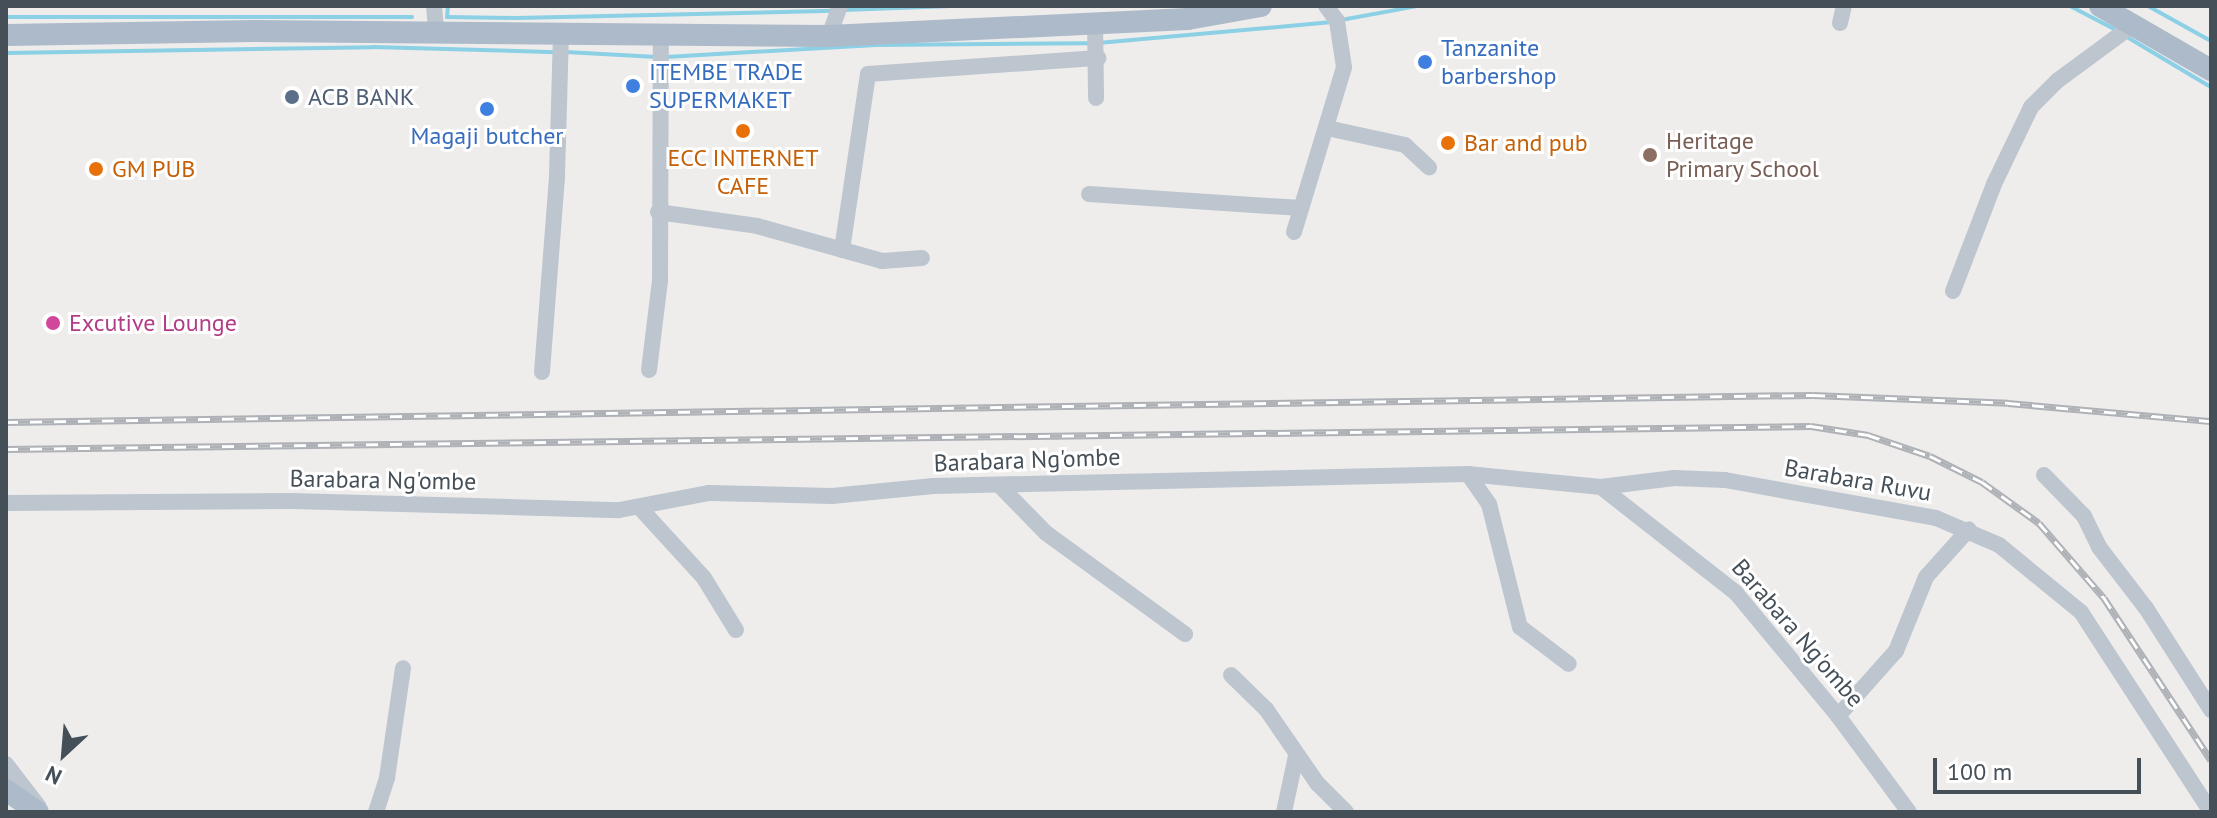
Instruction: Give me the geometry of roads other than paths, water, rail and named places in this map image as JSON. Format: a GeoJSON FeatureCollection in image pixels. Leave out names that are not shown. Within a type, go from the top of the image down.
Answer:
{"type":"FeatureCollection","features":[{"type":"Feature","properties":{"kind":"main road"},"geometry":{"type":"LineString","coordinates":[[6,35],[436,31],[829,36],[1188,19],[1261,6]]}},
{"type":"Feature","properties":{"kind":"main road"},"geometry":{"type":"LineString","coordinates":[[2100,6],[2211,70]]}},
{"type":"Feature","properties":{"kind":"main road"},"geometry":{"type":"LineString","coordinates":[[6,790],[40,812]]}},
{"type":"Feature","properties":{"kind":"street"},"geometry":{"type":"LineString","coordinates":[[434,6],[436,31]]}},
{"type":"Feature","properties":{"kind":"street"},"geometry":{"type":"LineString","coordinates":[[829,36],[840,6]]}},
{"type":"Feature","properties":{"kind":"street"},"geometry":{"type":"LineString","coordinates":[[1294,232],[1298,208],[1327,128],[1344,67],[1337,21],[1326,6]]}},
{"type":"Feature","properties":{"kind":"street"},"geometry":{"type":"LineString","coordinates":[[1840,23],[1844,6]]}},
{"type":"Feature","properties":{"kind":"street"},"geometry":{"type":"LineString","coordinates":[[1095,22],[1098,58],[1096,98]]}},
{"type":"Feature","properties":{"kind":"street"},"geometry":{"type":"LineString","coordinates":[[1953,291],[1994,184],[2031,107],[2057,81],[2133,25]]}},
{"type":"Feature","properties":{"kind":"street"},"geometry":{"type":"LineString","coordinates":[[542,372],[557,176],[561,32]]}},
{"type":"Feature","properties":{"kind":"street"},"geometry":{"type":"LineString","coordinates":[[649,370],[660,281],[661,35]]}},
{"type":"Feature","properties":{"kind":"street"},"geometry":{"type":"LineString","coordinates":[[842,250],[868,74],[1098,58]]}},
{"type":"Feature","properties":{"kind":"street"},"geometry":{"type":"LineString","coordinates":[[1327,128],[1405,145],[1429,167]]}},
{"type":"Feature","properties":{"kind":"street"},"geometry":{"type":"LineString","coordinates":[[1089,194],[1298,208]]}},
{"type":"Feature","properties":{"kind":"street"},"geometry":{"type":"LineString","coordinates":[[658,212],[757,226],[882,261],[922,258]]}},
{"type":"Feature","properties":{"kind":"street"},"geometry":{"type":"LineString","coordinates":[[1468,474],[1489,504],[1520,627],[1569,664]]}},
{"type":"Feature","properties":{"kind":"street","name":"Barabara Ng'ombe"},"geometry":{"type":"LineString","coordinates":[[6,503],[292,501],[641,509],[709,493],[832,496],[999,485],[1468,474],[1601,487],[1721,578],[1838,716],[1909,812]]}},
{"type":"Feature","properties":{"kind":"street"},"geometry":{"type":"LineString","coordinates":[[2044,475],[2084,516],[2099,547],[2146,608],[2211,710]]}},
{"type":"Feature","properties":{"kind":"street","name":"Barabara Ruvu"},"geometry":{"type":"LineString","coordinates":[[1601,487],[1674,478],[1725,480],[1786,494],[1864,501],[1969,529],[2025,561],[2081,612],[2211,812]]}},
{"type":"Feature","properties":{"kind":"street"},"geometry":{"type":"LineString","coordinates":[[999,485],[1052,538],[1185,634]]}},
{"type":"Feature","properties":{"kind":"street"},"geometry":{"type":"LineString","coordinates":[[641,509],[704,578],[736,630]]}},
{"type":"Feature","properties":{"kind":"street"},"geometry":{"type":"LineString","coordinates":[[1838,716],[1896,651],[1926,577],[1969,529]]}},
{"type":"Feature","properties":{"kind":"street"},"geometry":{"type":"LineString","coordinates":[[376,812],[387,778],[403,668]]}},
{"type":"Feature","properties":{"kind":"street"},"geometry":{"type":"LineString","coordinates":[[1231,675],[1266,709],[1296,756],[1346,812]]}},
{"type":"Feature","properties":{"kind":"street"},"geometry":{"type":"LineString","coordinates":[[1284,812],[1296,756]]}},
{"type":"Feature","properties":{"kind":"street"},"geometry":{"type":"LineString","coordinates":[[6,764],[40,812]]}},
{"type":"Feature","properties":{"kind":"waterway"},"geometry":{"type":"LineString","coordinates":[[448,6],[447,17],[517,18],[834,11]]}},
{"type":"Feature","properties":{"kind":"waterway"},"geometry":{"type":"LineString","coordinates":[[843,10],[952,6]]}},
{"type":"Feature","properties":{"kind":"waterway"},"geometry":{"type":"LineString","coordinates":[[1341,20],[1417,6]]}},
{"type":"Feature","properties":{"kind":"waterway"},"geometry":{"type":"LineString","coordinates":[[2070,6],[2116,30]]}},
{"type":"Feature","properties":{"kind":"waterway"},"geometry":{"type":"LineString","coordinates":[[2148,6],[2211,41]]}},
{"type":"Feature","properties":{"kind":"waterway"},"geometry":{"type":"LineString","coordinates":[[6,17],[412,17]]}},
{"type":"Feature","properties":{"kind":"waterway"},"geometry":{"type":"LineString","coordinates":[[1098,43],[1332,22]]}},
{"type":"Feature","properties":{"kind":"waterway"},"geometry":{"type":"LineString","coordinates":[[2127,37],[2211,87]]}},
{"type":"Feature","properties":{"kind":"waterway"},"geometry":{"type":"LineString","coordinates":[[666,57],[876,45],[1089,43]]}},
{"type":"Feature","properties":{"kind":"waterway"},"geometry":{"type":"LineString","coordinates":[[6,53],[373,47],[557,52]]}},
{"type":"Feature","properties":{"kind":"waterway"},"geometry":{"type":"LineString","coordinates":[[566,52],[657,57]]}},
{"type":"Feature","properties":{"kind":"railway"},"geometry":{"type":"LineString","coordinates":[[6,422],[1813,395],[2008,403],[2211,421]]}},
{"type":"Feature","properties":{"kind":"railway"},"geometry":{"type":"LineString","coordinates":[[6,449],[1811,426],[1868,435],[1930,456],[1982,482],[2039,523],[2104,598],[2211,760]]}},
{"type":"Feature","properties":{"kind":"place","name":"Tanzanite barbershop"},"geometry":{"type":"Point","coordinates":[1425,62]}},
{"type":"Feature","properties":{"kind":"place","name":"ITEMBE TRADE SUPERMAKET"},"geometry":{"type":"Point","coordinates":[633,86]}},
{"type":"Feature","properties":{"kind":"place","name":"ACB BANK"},"geometry":{"type":"Point","coordinates":[292,97]}},
{"type":"Feature","properties":{"kind":"place","name":"Magaji butcher"},"geometry":{"type":"Point","coordinates":[487,109]}},
{"type":"Feature","properties":{"kind":"place","name":"ECC INTERNET CAFE"},"geometry":{"type":"Point","coordinates":[743,131]}},
{"type":"Feature","properties":{"kind":"place","name":"Bar and pub"},"geometry":{"type":"Point","coordinates":[1448,143]}},
{"type":"Feature","properties":{"kind":"place","name":"Heritage Primary School"},"geometry":{"type":"Point","coordinates":[1650,155]}},
{"type":"Feature","properties":{"kind":"place","name":"GM PUB"},"geometry":{"type":"Point","coordinates":[96,169]}},
{"type":"Feature","properties":{"kind":"place","name":"Excutive Lounge"},"geometry":{"type":"Point","coordinates":[53,323]}}]}
